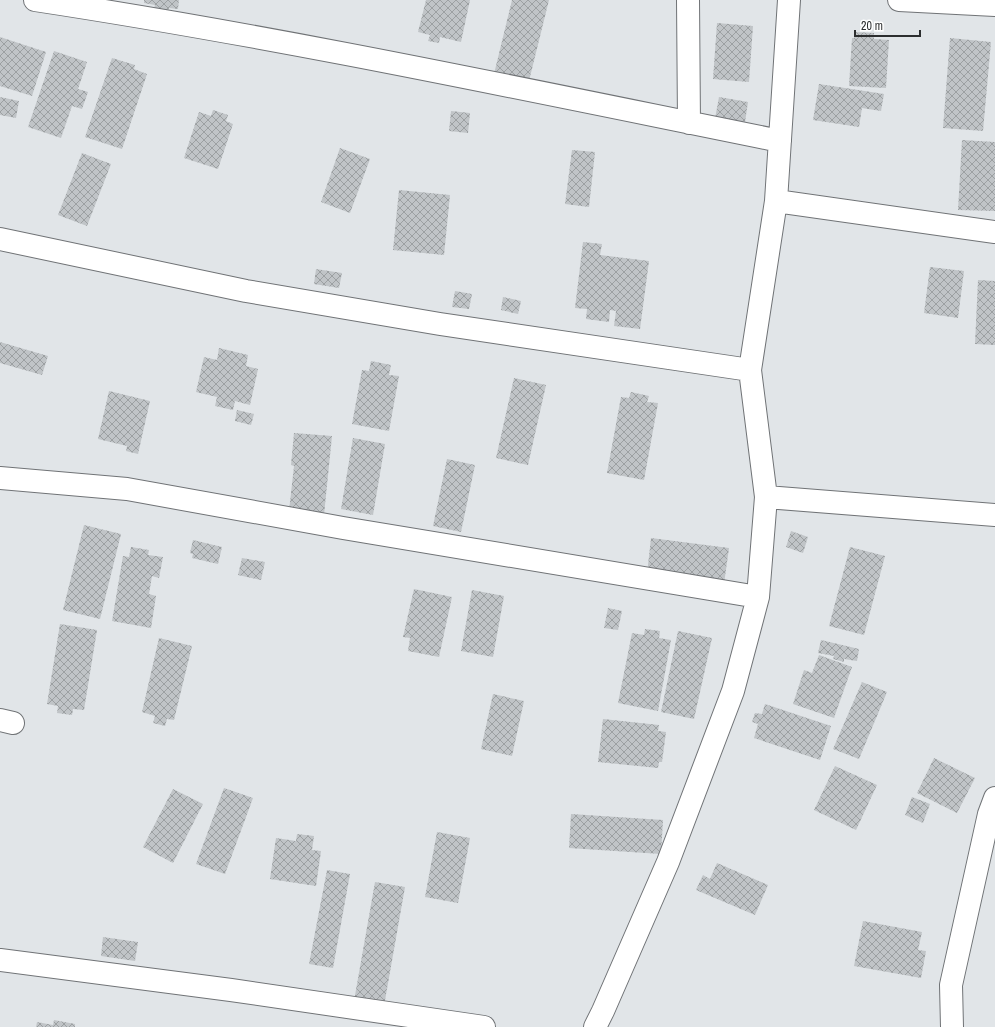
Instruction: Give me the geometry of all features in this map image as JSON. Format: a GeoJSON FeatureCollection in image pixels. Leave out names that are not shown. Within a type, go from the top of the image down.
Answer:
{"type":"FeatureCollection","features":[{"type":"Feature","properties":{"kind":"street"},"geometry":{"type":"LineString","coordinates":[[35,0],[140,16],[471,78],[780,141]]}},
{"type":"Feature","properties":{"kind":"street"},"geometry":{"type":"LineString","coordinates":[[688,0],[689,123]]}},
{"type":"Feature","properties":{"kind":"street"},"geometry":{"type":"LineString","coordinates":[[595,1027],[604,1011],[668,862],[733,691],[758,597],[766,497],[750,370],[776,201],[789,0]]}},
{"type":"Feature","properties":{"kind":"street"},"geometry":{"type":"LineString","coordinates":[[899,0],[995,5]]}},
{"type":"Feature","properties":{"kind":"street"},"geometry":{"type":"LineString","coordinates":[[776,201],[995,232]]}},
{"type":"Feature","properties":{"kind":"street"},"geometry":{"type":"LineString","coordinates":[[0,239],[246,291],[440,324],[750,370]]}},
{"type":"Feature","properties":{"kind":"street"},"geometry":{"type":"LineString","coordinates":[[0,478],[127,489],[343,528],[758,597]]}},
{"type":"Feature","properties":{"kind":"street"},"geometry":{"type":"LineString","coordinates":[[766,497],[995,514]]}},
{"type":"Feature","properties":{"kind":"street"},"geometry":{"type":"LineString","coordinates":[[952,1027],[952,985],[989,814],[995,798]]}},
{"type":"Feature","properties":{"kind":"street"},"geometry":{"type":"LineString","coordinates":[[0,960],[223,989],[484,1027]]}},
{"type":"Feature","properties":{"kind":"building"},"geometry":{"type":"Polygon","coordinates":[[[144,0],[179,0],[178,9],[169,8],[167,15],[153,12],[155,5],[144,3],[144,0]]]}},
{"type":"Feature","properties":{"kind":"building"},"geometry":{"type":"Polygon","coordinates":[[[426,0],[470,0],[461,42],[440,37],[439,43],[428,41],[430,35],[418,32],[426,0]]]}},
{"type":"Feature","properties":{"kind":"building"},"geometry":{"type":"Polygon","coordinates":[[[512,0],[549,0],[528,85],[494,74],[512,0]]]}},
{"type":"Feature","properties":{"kind":"building"},"geometry":{"type":"Polygon","coordinates":[[[717,23],[753,26],[749,82],[713,79],[717,23]]]}},
{"type":"Feature","properties":{"kind":"building"},"geometry":{"type":"Polygon","coordinates":[[[854,32],[874,33],[874,39],[889,40],[886,88],[849,86],[852,38],[854,38],[854,32]]]}},
{"type":"Feature","properties":{"kind":"building"},"geometry":{"type":"Polygon","coordinates":[[[0,37],[46,52],[32,96],[0,86],[0,37]]]}},
{"type":"Feature","properties":{"kind":"building"},"geometry":{"type":"Polygon","coordinates":[[[950,38],[991,42],[983,131],[943,128],[950,38]]]}},
{"type":"Feature","properties":{"kind":"building"},"geometry":{"type":"Polygon","coordinates":[[[54,51],[87,62],[78,89],[88,92],[82,109],[72,106],[61,138],[28,127],[54,51]]]}},
{"type":"Feature","properties":{"kind":"building"},"geometry":{"type":"Polygon","coordinates":[[[112,58],[135,65],[134,69],[147,74],[122,149],[85,137],[112,58]]]}},
{"type":"Feature","properties":{"kind":"building"},"geometry":{"type":"Polygon","coordinates":[[[819,84],[884,94],[881,111],[862,108],[859,127],[813,120],[819,84]]]}},
{"type":"Feature","properties":{"kind":"building"},"geometry":{"type":"Polygon","coordinates":[[[0,97],[19,101],[16,118],[0,115],[0,97]]]}},
{"type":"Feature","properties":{"kind":"building"},"geometry":{"type":"Polygon","coordinates":[[[719,97],[748,102],[744,129],[714,124],[719,97]]]}},
{"type":"Feature","properties":{"kind":"building"},"geometry":{"type":"Polygon","coordinates":[[[213,110],[228,115],[226,121],[233,124],[218,169],[184,158],[199,112],[211,116],[213,110]]]}},
{"type":"Feature","properties":{"kind":"building"},"geometry":{"type":"Polygon","coordinates":[[[451,111],[470,113],[468,133],[449,131],[451,111]]]}},
{"type":"Feature","properties":{"kind":"building"},"geometry":{"type":"Polygon","coordinates":[[[962,140],[995,142],[995,211],[958,210],[962,140]]]}},
{"type":"Feature","properties":{"kind":"building"},"geometry":{"type":"Polygon","coordinates":[[[340,148],[370,159],[350,213],[321,202],[340,148]]]}},
{"type":"Feature","properties":{"kind":"building"},"geometry":{"type":"Polygon","coordinates":[[[572,150],[595,152],[589,207],[565,204],[572,150]]]}},
{"type":"Feature","properties":{"kind":"building"},"geometry":{"type":"Polygon","coordinates":[[[82,153],[111,164],[87,226],[58,215],[82,153]]]}},
{"type":"Feature","properties":{"kind":"building"},"geometry":{"type":"Polygon","coordinates":[[[399,190],[450,195],[444,255],[393,250],[399,190]]]}},
{"type":"Feature","properties":{"kind":"building"},"geometry":{"type":"Polygon","coordinates":[[[583,242],[602,244],[600,255],[649,261],[640,329],[614,326],[616,311],[610,310],[609,322],[586,319],[587,309],[575,308],[583,242]]]}},
{"type":"Feature","properties":{"kind":"building"},"geometry":{"type":"Polygon","coordinates":[[[930,267],[964,271],[958,318],[924,313],[930,267]]]}},
{"type":"Feature","properties":{"kind":"building"},"geometry":{"type":"Polygon","coordinates":[[[316,269],[342,273],[339,288],[314,284],[316,269]]]}},
{"type":"Feature","properties":{"kind":"building"},"geometry":{"type":"Polygon","coordinates":[[[978,280],[995,281],[995,345],[975,344],[978,280]]]}},
{"type":"Feature","properties":{"kind":"building"},"geometry":{"type":"Polygon","coordinates":[[[455,291],[472,294],[469,309],[452,307],[455,291]]]}},
{"type":"Feature","properties":{"kind":"building"},"geometry":{"type":"Polygon","coordinates":[[[503,297],[521,301],[518,314],[501,310],[503,297]]]}},
{"type":"Feature","properties":{"kind":"building"},"geometry":{"type":"Polygon","coordinates":[[[0,342],[48,356],[42,375],[0,363],[0,342]]]}},
{"type":"Feature","properties":{"kind":"building"},"geometry":{"type":"Polygon","coordinates":[[[219,348],[248,355],[246,366],[258,369],[250,405],[235,401],[233,410],[215,406],[217,397],[196,392],[204,357],[217,360],[219,348]]]}},
{"type":"Feature","properties":{"kind":"building"},"geometry":{"type":"Polygon","coordinates":[[[371,361],[391,365],[389,375],[399,376],[389,431],[352,424],[362,370],[369,371],[371,361]]]}},
{"type":"Feature","properties":{"kind":"building"},"geometry":{"type":"Polygon","coordinates":[[[514,378],[546,385],[528,465],[496,458],[514,378]]]}},
{"type":"Feature","properties":{"kind":"building"},"geometry":{"type":"Polygon","coordinates":[[[109,391],[150,401],[138,454],[126,451],[127,446],[98,439],[109,391]]]}},
{"type":"Feature","properties":{"kind":"building"},"geometry":{"type":"Polygon","coordinates":[[[631,392],[649,396],[647,402],[658,403],[644,480],[607,473],[621,397],[629,398],[631,392]]]}},
{"type":"Feature","properties":{"kind":"building"},"geometry":{"type":"Polygon","coordinates":[[[237,410],[254,414],[251,425],[235,421],[237,410]]]}},
{"type":"Feature","properties":{"kind":"building"},"geometry":{"type":"Polygon","coordinates":[[[294,433],[332,436],[324,515],[289,511],[294,466],[291,465],[294,433]]]}},
{"type":"Feature","properties":{"kind":"building"},"geometry":{"type":"Polygon","coordinates":[[[353,438],[385,444],[373,515],[341,509],[353,438]]]}},
{"type":"Feature","properties":{"kind":"building"},"geometry":{"type":"Polygon","coordinates":[[[447,459],[475,465],[461,532],[433,526],[447,459]]]}},
{"type":"Feature","properties":{"kind":"building"},"geometry":{"type":"Polygon","coordinates":[[[84,525],[121,534],[100,619],[63,610],[84,525]]]}},
{"type":"Feature","properties":{"kind":"building"},"geometry":{"type":"Polygon","coordinates":[[[791,531],[808,537],[803,553],[786,547],[791,531]]]}},
{"type":"Feature","properties":{"kind":"building"},"geometry":{"type":"Polygon","coordinates":[[[651,538],[729,548],[724,584],[647,574],[651,538]]]}},
{"type":"Feature","properties":{"kind":"building"},"geometry":{"type":"Polygon","coordinates":[[[193,540],[222,547],[218,564],[192,558],[193,554],[190,553],[193,540]]]}},
{"type":"Feature","properties":{"kind":"building"},"geometry":{"type":"Polygon","coordinates":[[[131,547],[149,550],[148,555],[163,557],[159,578],[152,576],[149,594],[156,596],[151,628],[112,621],[123,556],[129,557],[131,547]]]}},
{"type":"Feature","properties":{"kind":"building"},"geometry":{"type":"Polygon","coordinates":[[[850,547],[885,556],[864,635],[829,626],[850,547]]]}},
{"type":"Feature","properties":{"kind":"building"},"geometry":{"type":"Polygon","coordinates":[[[242,558],[265,562],[261,580],[238,575],[242,558]]]}},
{"type":"Feature","properties":{"kind":"building"},"geometry":{"type":"Polygon","coordinates":[[[414,589],[452,597],[439,657],[408,651],[410,638],[403,637],[414,589]]]}},
{"type":"Feature","properties":{"kind":"building"},"geometry":{"type":"Polygon","coordinates":[[[472,590],[504,596],[493,657],[461,651],[472,590]]]}},
{"type":"Feature","properties":{"kind":"building"},"geometry":{"type":"Polygon","coordinates":[[[608,608],[622,611],[618,630],[604,628],[608,608]]]}},
{"type":"Feature","properties":{"kind":"building"},"geometry":{"type":"Polygon","coordinates":[[[60,624],[97,630],[84,710],[73,709],[72,715],[57,713],[58,706],[47,704],[60,624]]]}},
{"type":"Feature","properties":{"kind":"building"},"geometry":{"type":"Polygon","coordinates":[[[645,629],[660,631],[659,638],[671,640],[658,711],[618,703],[632,633],[644,635],[645,629]]]}},
{"type":"Feature","properties":{"kind":"building"},"geometry":{"type":"Polygon","coordinates":[[[678,631],[712,638],[694,719],[661,712],[678,631]]]}},
{"type":"Feature","properties":{"kind":"building"},"geometry":{"type":"Polygon","coordinates":[[[159,638],[192,646],[174,720],[167,719],[165,726],[153,723],[155,716],[142,712],[159,638]]]}},
{"type":"Feature","properties":{"kind":"building"},"geometry":{"type":"Polygon","coordinates":[[[821,640],[859,649],[857,661],[844,659],[844,662],[833,659],[834,656],[818,653],[821,640]]]}},
{"type":"Feature","properties":{"kind":"building"},"geometry":{"type":"Polygon","coordinates":[[[819,655],[852,667],[834,718],[793,704],[804,670],[812,673],[819,655]]]}},
{"type":"Feature","properties":{"kind":"building"},"geometry":{"type":"Polygon","coordinates":[[[862,682],[887,692],[859,759],[833,749],[862,682]]]}},
{"type":"Feature","properties":{"kind":"building"},"geometry":{"type":"Polygon","coordinates":[[[493,694],[524,701],[512,756],[481,749],[493,694]]]}},
{"type":"Feature","properties":{"kind":"building"},"geometry":{"type":"Polygon","coordinates":[[[765,704],[831,726],[820,760],[754,738],[758,724],[752,722],[755,713],[762,714],[765,704]]]}},
{"type":"Feature","properties":{"kind":"building"},"geometry":{"type":"Polygon","coordinates":[[[603,719],[659,725],[658,731],[666,732],[662,762],[659,762],[658,768],[598,762],[603,719]]]}},
{"type":"Feature","properties":{"kind":"building"},"geometry":{"type":"Polygon","coordinates":[[[934,758],[975,778],[957,813],[917,793],[934,758]]]}},
{"type":"Feature","properties":{"kind":"building"},"geometry":{"type":"Polygon","coordinates":[[[835,766],[877,785],[856,830],[814,810],[835,766]]]}},
{"type":"Feature","properties":{"kind":"building"},"geometry":{"type":"Polygon","coordinates":[[[224,788],[253,798],[225,874],[196,864],[224,788]]]}},
{"type":"Feature","properties":{"kind":"building"},"geometry":{"type":"Polygon","coordinates":[[[173,789],[203,804],[173,863],[143,847],[173,789]]]}},
{"type":"Feature","properties":{"kind":"building"},"geometry":{"type":"Polygon","coordinates":[[[912,797],[930,804],[923,823],[905,815],[912,797]]]}},
{"type":"Feature","properties":{"kind":"building"},"geometry":{"type":"Polygon","coordinates":[[[571,814],[663,820],[661,854],[569,848],[571,814]]]}},
{"type":"Feature","properties":{"kind":"building"},"geometry":{"type":"Polygon","coordinates":[[[437,832],[470,838],[458,903],[425,897],[437,832]]]}},
{"type":"Feature","properties":{"kind":"building"},"geometry":{"type":"Polygon","coordinates":[[[297,834],[314,836],[312,850],[321,851],[316,886],[270,879],[276,838],[296,841],[297,834]]]}},
{"type":"Feature","properties":{"kind":"building"},"geometry":{"type":"Polygon","coordinates":[[[717,863],[768,885],[755,915],[696,890],[703,875],[710,879],[717,863]]]}},
{"type":"Feature","properties":{"kind":"building"},"geometry":{"type":"Polygon","coordinates":[[[327,870],[350,874],[333,968],[309,964],[327,870]]]}},
{"type":"Feature","properties":{"kind":"building"},"geometry":{"type":"Polygon","coordinates":[[[375,882],[405,887],[384,1006],[354,1001],[375,882]]]}},
{"type":"Feature","properties":{"kind":"building"},"geometry":{"type":"Polygon","coordinates":[[[863,921],[922,932],[918,950],[926,951],[921,978],[854,966],[863,921]]]}},
{"type":"Feature","properties":{"kind":"building"},"geometry":{"type":"Polygon","coordinates":[[[103,937],[138,942],[135,961],[101,956],[103,937]]]}},
{"type":"Feature","properties":{"kind":"building"},"geometry":{"type":"Polygon","coordinates":[[[54,1020],[75,1024],[75,1027],[36,1027],[37,1022],[53,1025],[54,1020]]]}}]}
